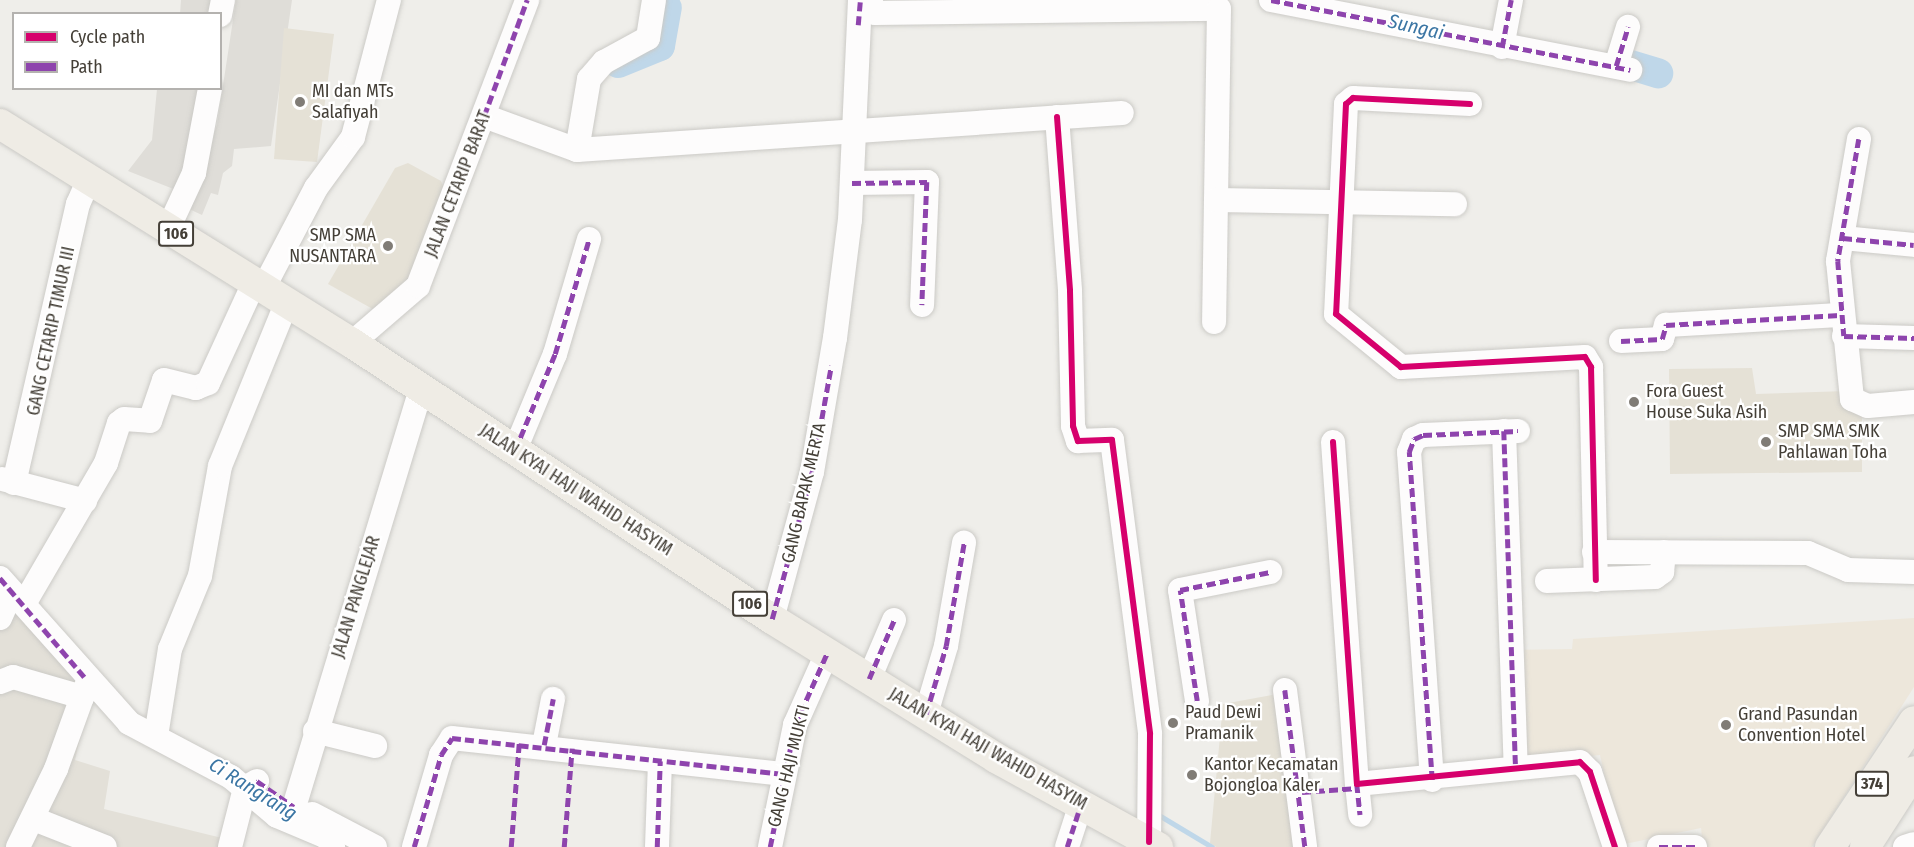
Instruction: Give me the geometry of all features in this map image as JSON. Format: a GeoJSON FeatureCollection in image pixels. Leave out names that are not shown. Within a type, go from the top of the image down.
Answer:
{"type":"FeatureCollection","features":[{"type":"Feature","properties":{"kind":"main road","name":"JALAN KYAI HAJI WAHID HASYIM"},"geometry":{"type":"LineString","coordinates":[[0,124],[352,343],[772,620],[926,714],[1080,804],[1154,844]]}},
{"type":"Feature","properties":{"kind":"main road","name":"374"},"geometry":{"type":"LineString","coordinates":[[1830,847],[1914,721]]}},
{"type":"Feature","properties":{"kind":"main road","name":"374"},"geometry":{"type":"LineString","coordinates":[[1865,847],[1914,771]]}},
{"type":"Feature","properties":{"kind":"street"},"geometry":{"type":"LineString","coordinates":[[0,618],[12,592],[85,501],[119,423],[124,419],[150,421],[161,382],[171,379],[196,388],[208,383],[269,290],[316,188],[353,137],[389,0]]}},
{"type":"Feature","properties":{"kind":"street","name":"JALAN CETARIP BARAT"},"geometry":{"type":"LineString","coordinates":[[352,343],[418,286],[527,0]]}},
{"type":"Feature","properties":{"kind":"street"},"geometry":{"type":"LineString","coordinates":[[577,150],[589,79],[604,62],[648,38],[654,0]]}},
{"type":"Feature","properties":{"kind":"street","name":"GANG BAPAK MERTA"},"geometry":{"type":"LineString","coordinates":[[772,620],[812,472],[831,366],[852,183],[860,0]]}},
{"type":"Feature","properties":{"kind":"street"},"geometry":{"type":"LineString","coordinates":[[870,0],[875,13],[1159,4],[1219,10],[1214,322]]}},
{"type":"Feature","properties":{"kind":"street"},"geometry":{"type":"LineString","coordinates":[[1271,0],[1502,47],[1623,68],[1629,27]]}},
{"type":"Feature","properties":{"kind":"street"},"geometry":{"type":"LineString","coordinates":[[1502,47],[1511,0]]}},
{"type":"Feature","properties":{"kind":"street"},"geometry":{"type":"LineString","coordinates":[[168,229],[194,173],[210,90]]}},
{"type":"Feature","properties":{"kind":"street"},"geometry":{"type":"LineString","coordinates":[[1470,104],[1349,100],[1338,200],[1336,314],[1399,366],[1581,355],[1588,362],[1596,580]]}},
{"type":"Feature","properties":{"kind":"street"},"geometry":{"type":"LineString","coordinates":[[484,116],[577,150],[854,135],[1122,113]]}},
{"type":"Feature","properties":{"kind":"street"},"geometry":{"type":"LineString","coordinates":[[1057,117],[1070,291],[1073,426],[1077,441],[1112,440],[1150,734],[1154,844]]}},
{"type":"Feature","properties":{"kind":"street"},"geometry":{"type":"LineString","coordinates":[[1859,140],[1843,238],[1842,325],[1854,403],[1914,402]]}},
{"type":"Feature","properties":{"kind":"street","name":"GANG CETARIP TIMUR III"},"geometry":{"type":"LineString","coordinates":[[7,481],[78,204],[89,179]]}},
{"type":"Feature","properties":{"kind":"street"},"geometry":{"type":"LineString","coordinates":[[852,183],[927,182],[922,305]]}},
{"type":"Feature","properties":{"kind":"street"},"geometry":{"type":"LineString","coordinates":[[1216,200],[1338,200],[1455,204]]}},
{"type":"Feature","properties":{"kind":"street"},"geometry":{"type":"LineString","coordinates":[[1843,238],[1914,245]]}},
{"type":"Feature","properties":{"kind":"street"},"geometry":{"type":"LineString","coordinates":[[515,450],[534,406],[589,239]]}},
{"type":"Feature","properties":{"kind":"street"},"geometry":{"type":"LineString","coordinates":[[156,736],[170,649],[202,566],[207,516],[269,290]]}},
{"type":"Feature","properties":{"kind":"street"},"geometry":{"type":"LineString","coordinates":[[1621,342],[1662,339],[1666,325],[1842,325],[1914,339]]}},
{"type":"Feature","properties":{"kind":"street","name":"JALAN PANGLEJAR"},"geometry":{"type":"LineString","coordinates":[[294,807],[315,730],[421,388]]}},
{"type":"Feature","properties":{"kind":"street"},"geometry":{"type":"LineString","coordinates":[[1432,780],[1409,452],[1414,439],[1423,435],[1511,431],[1516,768]]}},
{"type":"Feature","properties":{"kind":"street"},"geometry":{"type":"LineString","coordinates":[[1333,442],[1360,816]]}},
{"type":"Feature","properties":{"kind":"street"},"geometry":{"type":"LineString","coordinates":[[7,481],[85,501]]}},
{"type":"Feature","properties":{"kind":"street"},"geometry":{"type":"LineString","coordinates":[[926,714],[946,646],[964,543]]}},
{"type":"Feature","properties":{"kind":"street"},"geometry":{"type":"LineString","coordinates":[[1594,552],[1808,553],[1848,570],[1914,572]]}},
{"type":"Feature","properties":{"kind":"street"},"geometry":{"type":"LineString","coordinates":[[1547,581],[1655,577],[1662,572],[1664,552]]}},
{"type":"Feature","properties":{"kind":"street"},"geometry":{"type":"LineString","coordinates":[[1197,701],[1180,590],[1270,572]]}},
{"type":"Feature","properties":{"kind":"street"},"geometry":{"type":"LineString","coordinates":[[12,592],[85,689],[129,723],[248,786],[375,847]]}},
{"type":"Feature","properties":{"kind":"street"},"geometry":{"type":"LineString","coordinates":[[869,679],[894,620]]}},
{"type":"Feature","properties":{"kind":"street","name":"GANG HAJI MUKTI"},"geometry":{"type":"LineString","coordinates":[[770,847],[798,715],[827,653]]}},
{"type":"Feature","properties":{"kind":"street"},"geometry":{"type":"LineString","coordinates":[[0,682],[13,677],[85,689]]}},
{"type":"Feature","properties":{"kind":"street"},"geometry":{"type":"LineString","coordinates":[[18,847],[34,819],[85,689]]}},
{"type":"Feature","properties":{"kind":"street"},"geometry":{"type":"LineString","coordinates":[[1285,690],[1305,847]]}},
{"type":"Feature","properties":{"kind":"street"},"geometry":{"type":"LineString","coordinates":[[544,746],[553,699]]}},
{"type":"Feature","properties":{"kind":"street"},"geometry":{"type":"LineString","coordinates":[[315,730],[375,746]]}},
{"type":"Feature","properties":{"kind":"street"},"geometry":{"type":"LineString","coordinates":[[414,847],[450,739],[544,746],[784,774]]}},
{"type":"Feature","properties":{"kind":"street"},"geometry":{"type":"LineString","coordinates":[[657,847],[660,761]]}},
{"type":"Feature","properties":{"kind":"street"},"geometry":{"type":"LineString","coordinates":[[1357,784],[1432,780],[1516,768],[1585,764],[1615,847]]}},
{"type":"Feature","properties":{"kind":"street"},"geometry":{"type":"LineString","coordinates":[[230,847],[248,786]]}},
{"type":"Feature","properties":{"kind":"street"},"geometry":{"type":"LineString","coordinates":[[248,786],[277,816],[327,837],[333,847]]}},
{"type":"Feature","properties":{"kind":"street"},"geometry":{"type":"LineString","coordinates":[[1067,847],[1080,804]]}},
{"type":"Feature","properties":{"kind":"street"},"geometry":{"type":"LineString","coordinates":[[34,819],[105,847]]}},
{"type":"Feature","properties":{"kind":"street"},"geometry":{"type":"LineString","coordinates":[[1905,847],[1914,844]]}},
{"type":"Feature","properties":{"kind":"street"},"geometry":{"type":"LineString","coordinates":[[1659,847],[1695,847]]}},
{"type":"Feature","properties":{"kind":"shaded area"},"geometry":{"type":"Polygon","coordinates":[[[181,0],[214,0],[213,12],[180,12],[181,0]]]}},
{"type":"Feature","properties":{"kind":"shaded area"},"geometry":{"type":"Polygon","coordinates":[[[236,0],[292,0],[271,146],[234,149],[232,166],[223,173],[218,195],[211,193],[202,215],[187,208],[217,125],[236,0]]]}},
{"type":"Feature","properties":{"kind":"shaded area","name":"MI dan MTs Salafiyah"},"geometry":{"type":"Polygon","coordinates":[[[284,28],[334,34],[317,162],[274,159],[284,28]]]}},
{"type":"Feature","properties":{"kind":"shaded area"},"geometry":{"type":"Polygon","coordinates":[[[157,90],[206,90],[181,192],[128,171],[152,140],[157,90]]]}},
{"type":"Feature","properties":{"kind":"shaded area","name":"SMP SMA NUSANTARA"},"geometry":{"type":"Polygon","coordinates":[[[408,163],[441,181],[445,191],[414,276],[378,312],[328,284],[395,168],[408,163]]]}},
{"type":"Feature","properties":{"kind":"shaded area","name":"SMP SMA SMK Pahlawan Toha"},"geometry":{"type":"Polygon","coordinates":[[[1752,368],[1756,394],[1847,391],[1862,412],[1862,472],[1670,474],[1669,369],[1752,368]]]}},
{"type":"Feature","properties":{"kind":"shaded area"},"geometry":{"type":"Polygon","coordinates":[[[0,579],[91,690],[75,760],[110,771],[104,809],[226,839],[224,847],[0,847],[0,579]]]}},
{"type":"Feature","properties":{"kind":"shaded area"},"geometry":{"type":"Polygon","coordinates":[[[1914,618],[1914,687],[1812,847],[1703,847],[1701,828],[1620,845],[1600,755],[1524,763],[1514,650],[1572,649],[1573,639],[1914,618]]]}},
{"type":"Feature","properties":{"kind":"shaded area"},"geometry":{"type":"Polygon","coordinates":[[[1277,694],[1304,847],[1216,847],[1210,843],[1223,704],[1277,694]]]}},
{"type":"Feature","properties":{"kind":"waterway","name":"Sungai"},"geometry":{"type":"LineString","coordinates":[[618,63],[660,46],[667,8]]}},
{"type":"Feature","properties":{"kind":"waterway","name":"Sungai"},"geometry":{"type":"LineString","coordinates":[[1621,62],[1658,73]]}},
{"type":"Feature","properties":{"kind":"waterway"},"geometry":{"type":"LineString","coordinates":[[1157,814],[1212,847]]}},
{"type":"Feature","properties":{"kind":"marked path"},"geometry":{"type":"LineString","coordinates":[[484,116],[527,0]]}},
{"type":"Feature","properties":{"kind":"marked path"},"geometry":{"type":"LineString","coordinates":[[858,25],[860,0]]}},
{"type":"Feature","properties":{"kind":"marked path"},"geometry":{"type":"LineString","coordinates":[[1271,0],[1630,70]]}},
{"type":"Feature","properties":{"kind":"marked path"},"geometry":{"type":"LineString","coordinates":[[1502,47],[1511,0]]}},
{"type":"Feature","properties":{"kind":"marked path"},"geometry":{"type":"LineString","coordinates":[[1616,66],[1628,27]]}},
{"type":"Feature","properties":{"kind":"marked path"},"geometry":{"type":"LineString","coordinates":[[1859,139],[1838,261],[1844,336],[1914,338]]}},
{"type":"Feature","properties":{"kind":"marked path"},"geometry":{"type":"LineString","coordinates":[[852,183],[927,182],[922,305]]}},
{"type":"Feature","properties":{"kind":"marked path"},"geometry":{"type":"LineString","coordinates":[[1843,238],[1914,245]]}},
{"type":"Feature","properties":{"kind":"marked path"},"geometry":{"type":"LineString","coordinates":[[515,450],[555,354],[589,239]]}},
{"type":"Feature","properties":{"kind":"marked path"},"geometry":{"type":"LineString","coordinates":[[1621,341],[1662,339],[1666,325],[1840,315]]}},
{"type":"Feature","properties":{"kind":"marked path"},"geometry":{"type":"LineString","coordinates":[[772,619],[812,472],[831,366]]}},
{"type":"Feature","properties":{"kind":"marked path"},"geometry":{"type":"LineString","coordinates":[[1504,431],[1516,768]]}},
{"type":"Feature","properties":{"kind":"marked path"},"geometry":{"type":"LineString","coordinates":[[1432,780],[1409,452],[1414,439],[1423,435],[1518,431]]}},
{"type":"Feature","properties":{"kind":"marked path"},"geometry":{"type":"LineString","coordinates":[[926,714],[946,646],[964,543]]}},
{"type":"Feature","properties":{"kind":"marked path"},"geometry":{"type":"LineString","coordinates":[[1197,701],[1180,590],[1270,572]]}},
{"type":"Feature","properties":{"kind":"marked path"},"geometry":{"type":"LineString","coordinates":[[0,578],[88,681]]}},
{"type":"Feature","properties":{"kind":"marked path"},"geometry":{"type":"LineString","coordinates":[[869,679],[894,620]]}},
{"type":"Feature","properties":{"kind":"marked path"},"geometry":{"type":"LineString","coordinates":[[770,847],[795,725],[827,653]]}},
{"type":"Feature","properties":{"kind":"marked path"},"geometry":{"type":"LineString","coordinates":[[1285,690],[1305,847]]}},
{"type":"Feature","properties":{"kind":"marked path"},"geometry":{"type":"LineString","coordinates":[[544,745],[553,699]]}},
{"type":"Feature","properties":{"kind":"marked path"},"geometry":{"type":"LineString","coordinates":[[414,847],[441,755],[452,738],[784,774]]}},
{"type":"Feature","properties":{"kind":"marked path"},"geometry":{"type":"LineString","coordinates":[[511,847],[519,743]]}},
{"type":"Feature","properties":{"kind":"marked path"},"geometry":{"type":"LineString","coordinates":[[564,847],[572,748]]}},
{"type":"Feature","properties":{"kind":"marked path"},"geometry":{"type":"LineString","coordinates":[[657,847],[660,761]]}},
{"type":"Feature","properties":{"kind":"marked path"},"geometry":{"type":"LineString","coordinates":[[245,788],[257,781],[294,807]]}},
{"type":"Feature","properties":{"kind":"marked path"},"geometry":{"type":"LineString","coordinates":[[1357,784],[1360,815]]}},
{"type":"Feature","properties":{"kind":"marked path"},"geometry":{"type":"LineString","coordinates":[[1302,792],[1358,788]]}},
{"type":"Feature","properties":{"kind":"marked path"},"geometry":{"type":"LineString","coordinates":[[1067,847],[1081,804]]}},
{"type":"Feature","properties":{"kind":"marked path"},"geometry":{"type":"LineString","coordinates":[[1659,847],[1695,847]]}},
{"type":"Feature","properties":{"kind":"cycle path"},"geometry":{"type":"LineString","coordinates":[[1470,104],[1353,98],[1346,104],[1336,314],[1401,367],[1585,357],[1591,367],[1596,580]]}},
{"type":"Feature","properties":{"kind":"cycle path"},"geometry":{"type":"LineString","coordinates":[[1057,117],[1070,291],[1073,426],[1078,441],[1112,440],[1150,734],[1149,842]]}},
{"type":"Feature","properties":{"kind":"cycle path"},"geometry":{"type":"LineString","coordinates":[[1333,442],[1357,784],[1580,762],[1590,772],[1615,847]]}},
{"type":"Feature","properties":{"kind":"place","name":"MI dan MTs Salafiyah"},"geometry":{"type":"Point","coordinates":[300,102]}},
{"type":"Feature","properties":{"kind":"place","name":"SMP SMA NUSANTARA"},"geometry":{"type":"Point","coordinates":[388,246]}},
{"type":"Feature","properties":{"kind":"place","name":"Fora Guest House Suka Asih"},"geometry":{"type":"Point","coordinates":[1634,402]}},
{"type":"Feature","properties":{"kind":"place","name":"SMP SMA SMK Pahlawan Toha"},"geometry":{"type":"Point","coordinates":[1766,442]}},
{"type":"Feature","properties":{"kind":"place","name":"Paud Dewi Pramanik"},"geometry":{"type":"Point","coordinates":[1173,723]}},
{"type":"Feature","properties":{"kind":"place","name":"Grand Pasundan Convention Hotel"},"geometry":{"type":"Point","coordinates":[1726,725]}},
{"type":"Feature","properties":{"kind":"place","name":"Kantor Kecamatan Bojongloa Kaler"},"geometry":{"type":"Point","coordinates":[1192,775]}},
{"type":"Feature","properties":{"kind":"water label","name":"Ci Rangrang"},"geometry":{"type":"Point","coordinates":[253,789]}}]}
